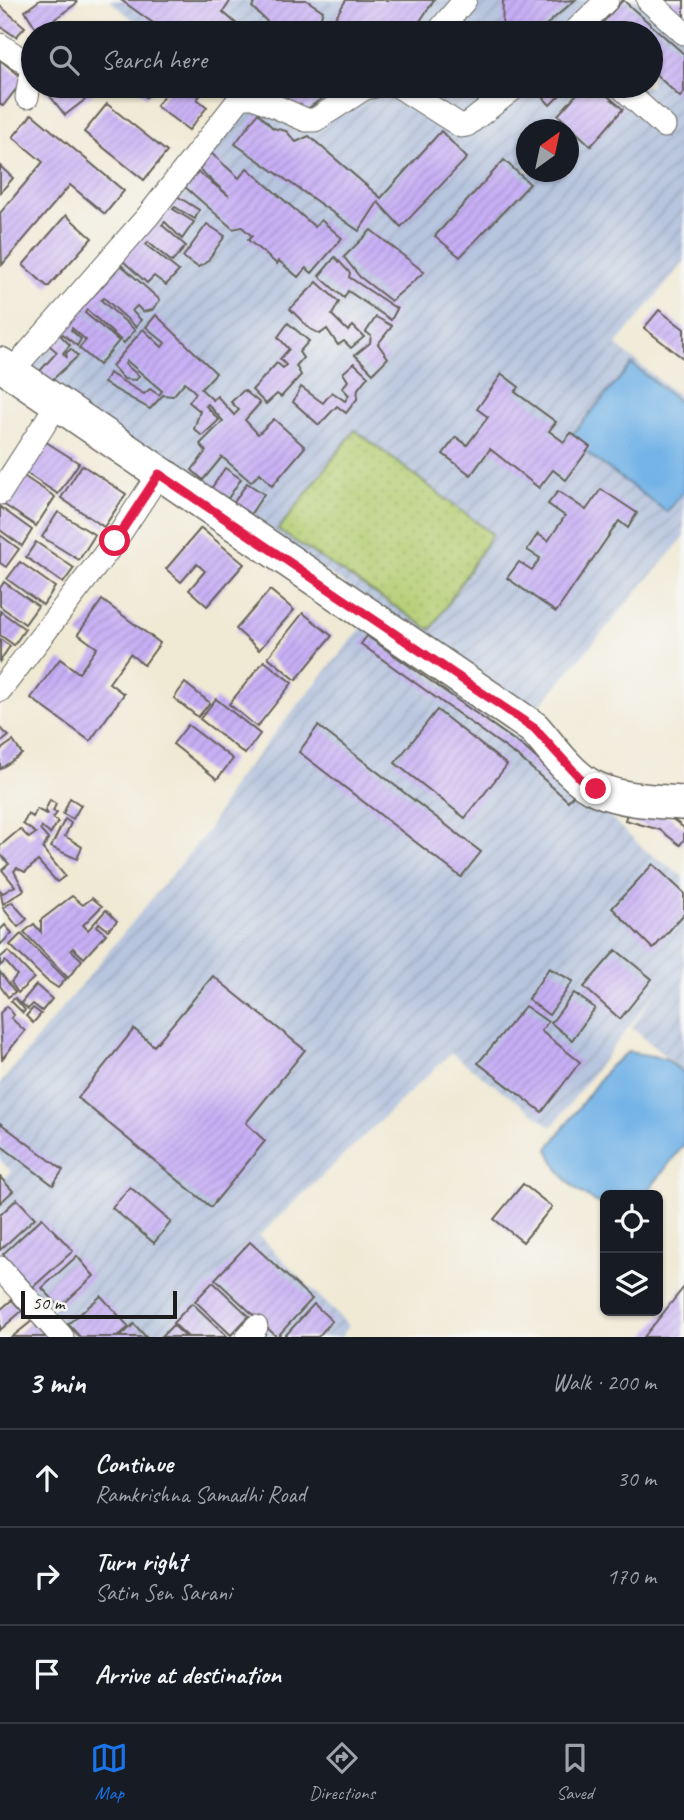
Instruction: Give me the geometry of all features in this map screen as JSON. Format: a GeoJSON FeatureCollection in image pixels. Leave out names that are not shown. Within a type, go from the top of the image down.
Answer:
{"type":"FeatureCollection","features":[{"type":"Feature","properties":{"kind":"main road"},"geometry":{"type":"LineString","coordinates":[[5,368],[534,728],[580,778],[596,789],[638,800],[684,803]]}},
{"type":"Feature","properties":{"kind":"street"},"geometry":{"type":"LineString","coordinates":[[447,21],[465,0]]}},
{"type":"Feature","properties":{"kind":"street"},"geometry":{"type":"LineString","coordinates":[[585,21],[607,0]]}},
{"type":"Feature","properties":{"kind":"street"},"geometry":{"type":"LineString","coordinates":[[648,0],[684,33]]}},
{"type":"Feature","properties":{"kind":"street"},"geometry":{"type":"LineString","coordinates":[[0,45],[21,59]]}},
{"type":"Feature","properties":{"kind":"street"},"geometry":{"type":"LineString","coordinates":[[5,368],[148,216],[240,98]]}},
{"type":"Feature","properties":{"kind":"street"},"geometry":{"type":"LineString","coordinates":[[256,98],[306,120],[315,120],[349,98]]}},
{"type":"Feature","properties":{"kind":"street"},"geometry":{"type":"LineString","coordinates":[[417,98],[461,126],[467,125],[502,98]]}},
{"type":"Feature","properties":{"kind":"street"},"geometry":{"type":"LineString","coordinates":[[633,98],[664,126]]}},
{"type":"Feature","properties":{"kind":"street"},"geometry":{"type":"LineString","coordinates":[[0,493],[58,403]]}},
{"type":"Feature","properties":{"kind":"street"},"geometry":{"type":"LineString","coordinates":[[0,690],[115,541],[159,474]]}},
{"type":"Feature","properties":{"kind":"street"},"geometry":{"type":"LineString","coordinates":[[0,1268],[62,1337]]}},
{"type":"Feature","properties":{"kind":"shaded area"},"geometry":{"type":"Polygon","coordinates":[[[109,0],[684,0],[684,262],[616,345],[684,400],[684,537],[535,711],[22,369],[238,106],[228,98],[663,98],[663,21],[135,21],[109,0]]]}},
{"type":"Feature","properties":{"kind":"shaded area"},"geometry":{"type":"Polygon","coordinates":[[[363,626],[547,758],[645,850],[684,877],[684,1071],[632,1028],[659,987],[552,1127],[451,1053],[260,1235],[257,1234],[349,1326],[341,1337],[74,1337],[0,1254],[0,1182],[11,1171],[0,1160],[0,1084],[209,829],[234,783],[363,626]]]}},
{"type":"Feature","properties":{"kind":"green space"},"geometry":{"type":"Polygon","coordinates":[[[355,430],[492,534],[431,630],[278,530],[355,430]]]}},
{"type":"Feature","properties":{"kind":"water"},"geometry":{"type":"Polygon","coordinates":[[[632,364],[684,406],[684,491],[667,512],[568,439],[632,364]]]}},
{"type":"Feature","properties":{"kind":"water"},"geometry":{"type":"Polygon","coordinates":[[[628,1052],[665,1058],[684,1073],[684,1144],[649,1190],[600,1190],[600,1203],[571,1184],[548,1149],[609,1067],[628,1052]]]}},
{"type":"Feature","properties":{"kind":"building"},"geometry":{"type":"Polygon","coordinates":[[[40,0],[75,0],[77,3],[52,21],[32,21],[25,11],[40,0]]]}},
{"type":"Feature","properties":{"kind":"building"},"geometry":{"type":"Polygon","coordinates":[[[121,0],[231,0],[223,12],[233,21],[150,21],[121,0]]]}},
{"type":"Feature","properties":{"kind":"building"},"geometry":{"type":"Polygon","coordinates":[[[256,0],[306,0],[323,11],[319,21],[267,21],[252,7],[256,0]]]}},
{"type":"Feature","properties":{"kind":"building"},"geometry":{"type":"Polygon","coordinates":[[[346,0],[434,0],[420,21],[333,21],[346,0]]]}},
{"type":"Feature","properties":{"kind":"building"},"geometry":{"type":"Polygon","coordinates":[[[503,0],[575,0],[551,21],[502,21],[503,0]]]}},
{"type":"Feature","properties":{"kind":"building"},"geometry":{"type":"Polygon","coordinates":[[[623,0],[647,21],[604,21],[623,0]]]}},
{"type":"Feature","properties":{"kind":"building"},"geometry":{"type":"Polygon","coordinates":[[[656,0],[684,0],[684,26],[656,0]]]}},
{"type":"Feature","properties":{"kind":"building"},"geometry":{"type":"Polygon","coordinates":[[[0,6],[21,24],[21,31],[16,37],[0,26],[0,6]]]}},
{"type":"Feature","properties":{"kind":"building"},"geometry":{"type":"Polygon","coordinates":[[[663,35],[684,54],[684,93],[680,97],[663,81],[663,35]]]}},
{"type":"Feature","properties":{"kind":"building"},"geometry":{"type":"Polygon","coordinates":[[[0,60],[21,77],[21,83],[3,106],[0,104],[0,60]]]}},
{"type":"Feature","properties":{"kind":"building"},"geometry":{"type":"Polygon","coordinates":[[[52,98],[87,98],[65,115],[52,98]]]}},
{"type":"Feature","properties":{"kind":"building"},"geometry":{"type":"Polygon","coordinates":[[[162,98],[198,98],[207,107],[189,130],[156,106],[162,98]]]}},
{"type":"Feature","properties":{"kind":"building"},"geometry":{"type":"Polygon","coordinates":[[[283,98],[322,98],[306,110],[283,98]]]}},
{"type":"Feature","properties":{"kind":"building"},"geometry":{"type":"Polygon","coordinates":[[[544,98],[557,98],[550,105],[544,98]]]}},
{"type":"Feature","properties":{"kind":"building"},"geometry":{"type":"Polygon","coordinates":[[[573,98],[610,98],[623,109],[591,146],[579,135],[579,119],[562,119],[558,115],[573,98]]]}},
{"type":"Feature","properties":{"kind":"building"},"geometry":{"type":"Polygon","coordinates":[[[107,104],[167,152],[144,180],[84,132],[107,104]]]}},
{"type":"Feature","properties":{"kind":"building"},"geometry":{"type":"Polygon","coordinates":[[[258,113],[273,128],[286,131],[296,142],[309,136],[381,198],[441,131],[467,158],[401,227],[378,202],[359,231],[235,144],[258,113]]]}},
{"type":"Feature","properties":{"kind":"building"},"geometry":{"type":"Polygon","coordinates":[[[32,114],[124,191],[105,214],[70,185],[2,265],[0,213],[43,162],[13,137],[32,114]]]}},
{"type":"Feature","properties":{"kind":"building"},"geometry":{"type":"Polygon","coordinates":[[[211,153],[239,178],[247,168],[315,227],[321,220],[342,238],[312,273],[306,268],[298,277],[279,261],[277,264],[248,240],[252,236],[242,227],[233,229],[185,187],[198,172],[229,196],[198,168],[211,153]]]}},
{"type":"Feature","properties":{"kind":"building"},"geometry":{"type":"Polygon","coordinates":[[[504,160],[516,171],[516,182],[530,184],[460,257],[435,236],[504,160]]]}},
{"type":"Feature","properties":{"kind":"building"},"geometry":{"type":"Polygon","coordinates":[[[0,166],[13,178],[0,193],[0,166]]]}},
{"type":"Feature","properties":{"kind":"building"},"geometry":{"type":"Polygon","coordinates":[[[177,196],[199,210],[195,219],[175,207],[173,209],[194,222],[182,239],[165,222],[162,225],[186,246],[172,262],[148,242],[146,245],[179,271],[166,285],[154,276],[147,283],[123,261],[177,196]]]}},
{"type":"Feature","properties":{"kind":"building"},"geometry":{"type":"Polygon","coordinates":[[[66,215],[92,238],[48,287],[23,265],[66,215]]]}},
{"type":"Feature","properties":{"kind":"building"},"geometry":{"type":"Polygon","coordinates":[[[207,224],[225,236],[206,263],[198,267],[183,257],[207,224]]]}},
{"type":"Feature","properties":{"kind":"building"},"geometry":{"type":"Polygon","coordinates":[[[371,230],[424,272],[391,301],[360,277],[344,257],[371,230]]]}},
{"type":"Feature","properties":{"kind":"building"},"geometry":{"type":"Polygon","coordinates":[[[335,257],[350,273],[349,277],[397,309],[391,320],[348,291],[344,298],[319,276],[335,257]]]}},
{"type":"Feature","properties":{"kind":"building"},"geometry":{"type":"Polygon","coordinates":[[[121,265],[160,300],[152,310],[143,312],[137,306],[132,311],[141,320],[136,327],[104,298],[101,300],[135,330],[124,343],[87,310],[85,313],[119,341],[99,365],[79,348],[86,340],[72,328],[81,339],[77,346],[63,334],[61,336],[70,345],[63,353],[67,358],[66,353],[71,349],[78,356],[50,382],[39,372],[57,352],[49,345],[121,265]]]}},
{"type":"Feature","properties":{"kind":"building"},"geometry":{"type":"Polygon","coordinates":[[[317,282],[339,302],[332,315],[348,331],[353,326],[364,337],[351,348],[344,341],[338,345],[327,329],[320,334],[310,329],[290,309],[317,282]]]}},
{"type":"Feature","properties":{"kind":"building"},"geometry":{"type":"Polygon","coordinates":[[[659,310],[684,329],[684,359],[644,328],[659,310]]]}},
{"type":"Feature","properties":{"kind":"building"},"geometry":{"type":"Polygon","coordinates":[[[156,315],[216,373],[201,389],[213,400],[217,396],[234,415],[239,410],[231,402],[244,390],[260,403],[245,420],[258,434],[274,419],[305,447],[272,486],[260,473],[251,482],[222,457],[203,480],[192,470],[206,451],[200,444],[223,421],[208,404],[206,406],[219,420],[202,436],[194,429],[200,411],[189,402],[196,393],[185,382],[173,396],[163,395],[150,409],[104,383],[109,373],[144,394],[150,389],[159,395],[162,391],[127,361],[125,364],[139,376],[136,380],[124,379],[112,366],[143,329],[162,347],[165,343],[146,327],[156,315]]]}},
{"type":"Feature","properties":{"kind":"building"},"geometry":{"type":"Polygon","coordinates":[[[376,317],[392,326],[378,344],[388,358],[373,373],[355,355],[370,343],[371,336],[366,332],[376,317]]]}},
{"type":"Feature","properties":{"kind":"building"},"geometry":{"type":"Polygon","coordinates":[[[288,323],[309,341],[299,352],[303,358],[296,366],[301,375],[281,397],[277,394],[266,404],[252,390],[277,363],[283,368],[286,365],[280,359],[289,349],[278,337],[288,323]]]}},
{"type":"Feature","properties":{"kind":"building"},"geometry":{"type":"Polygon","coordinates":[[[354,363],[368,376],[358,389],[357,399],[346,413],[337,406],[319,425],[293,402],[301,387],[323,403],[332,392],[345,401],[349,395],[342,388],[348,381],[343,373],[354,363]]]}},
{"type":"Feature","properties":{"kind":"building"},"geometry":{"type":"Polygon","coordinates":[[[502,374],[519,387],[515,392],[556,422],[549,431],[564,442],[571,433],[590,447],[566,480],[553,470],[539,488],[490,449],[471,475],[443,454],[456,437],[467,445],[488,417],[477,409],[502,374]]]}},
{"type":"Feature","properties":{"kind":"building"},"geometry":{"type":"Polygon","coordinates":[[[43,440],[79,463],[58,494],[23,471],[43,440]]]}},
{"type":"Feature","properties":{"kind":"building"},"geometry":{"type":"Polygon","coordinates":[[[82,465],[126,494],[104,527],[61,498],[82,465]]]}},
{"type":"Feature","properties":{"kind":"building"},"geometry":{"type":"Polygon","coordinates":[[[225,468],[241,479],[227,500],[211,489],[225,468]]]}},
{"type":"Feature","properties":{"kind":"building"},"geometry":{"type":"Polygon","coordinates":[[[19,473],[55,497],[36,526],[0,502],[19,473]]]}},
{"type":"Feature","properties":{"kind":"building"},"geometry":{"type":"Polygon","coordinates":[[[247,483],[264,494],[250,515],[233,504],[247,483]]]}},
{"type":"Feature","properties":{"kind":"building"},"geometry":{"type":"Polygon","coordinates":[[[601,489],[637,513],[628,528],[619,521],[556,612],[507,578],[519,562],[532,570],[540,558],[527,550],[538,534],[548,541],[565,516],[548,504],[558,491],[586,510],[601,489]]]}},
{"type":"Feature","properties":{"kind":"building"},"geometry":{"type":"Polygon","coordinates":[[[0,507],[32,530],[22,546],[0,530],[0,507]]]}},
{"type":"Feature","properties":{"kind":"building"},"geometry":{"type":"Polygon","coordinates":[[[58,512],[95,535],[79,560],[42,537],[58,512]]]}},
{"type":"Feature","properties":{"kind":"building"},"geometry":{"type":"Polygon","coordinates":[[[201,528],[244,564],[207,606],[189,590],[205,571],[197,564],[181,582],[166,569],[201,528]]]}},
{"type":"Feature","properties":{"kind":"building"},"geometry":{"type":"Polygon","coordinates":[[[0,535],[19,549],[6,567],[0,563],[0,535]]]}},
{"type":"Feature","properties":{"kind":"building"},"geometry":{"type":"Polygon","coordinates":[[[36,542],[74,568],[63,583],[26,557],[36,542]]]}},
{"type":"Feature","properties":{"kind":"building"},"geometry":{"type":"Polygon","coordinates":[[[20,562],[55,587],[43,605],[7,579],[20,562]]]}},
{"type":"Feature","properties":{"kind":"building"},"geometry":{"type":"Polygon","coordinates":[[[4,582],[38,606],[25,624],[0,606],[0,588],[4,582]]]}},
{"type":"Feature","properties":{"kind":"building"},"geometry":{"type":"Polygon","coordinates":[[[270,590],[294,610],[259,650],[236,629],[270,590]]]}},
{"type":"Feature","properties":{"kind":"building"},"geometry":{"type":"Polygon","coordinates":[[[102,600],[160,643],[144,665],[130,654],[109,683],[124,694],[90,741],[31,698],[60,659],[79,673],[97,648],[78,634],[102,600]]]}},
{"type":"Feature","properties":{"kind":"building"},"geometry":{"type":"Polygon","coordinates":[[[0,611],[25,629],[14,645],[0,635],[0,611]]]}},
{"type":"Feature","properties":{"kind":"building"},"geometry":{"type":"Polygon","coordinates":[[[303,613],[332,636],[296,680],[268,657],[303,613]]]}},
{"type":"Feature","properties":{"kind":"building"},"geometry":{"type":"Polygon","coordinates":[[[367,636],[525,748],[575,793],[568,801],[520,758],[361,644],[367,636]]]}},
{"type":"Feature","properties":{"kind":"building"},"geometry":{"type":"Polygon","coordinates":[[[0,639],[10,646],[0,661],[0,639]]]}},
{"type":"Feature","properties":{"kind":"building"},"geometry":{"type":"Polygon","coordinates":[[[264,661],[292,683],[257,727],[229,704],[264,661]]]}},
{"type":"Feature","properties":{"kind":"building"},"geometry":{"type":"Polygon","coordinates":[[[185,683],[210,703],[198,717],[174,698],[185,683]]]}},
{"type":"Feature","properties":{"kind":"building"},"geometry":{"type":"Polygon","coordinates":[[[216,699],[260,734],[245,754],[200,719],[216,699]]]}},
{"type":"Feature","properties":{"kind":"building"},"geometry":{"type":"Polygon","coordinates":[[[437,710],[507,765],[465,818],[395,763],[437,710]]]}},
{"type":"Feature","properties":{"kind":"building"},"geometry":{"type":"Polygon","coordinates":[[[188,725],[233,759],[217,779],[173,744],[188,725]]]}},
{"type":"Feature","properties":{"kind":"building"},"geometry":{"type":"Polygon","coordinates":[[[318,726],[481,852],[461,877],[299,752],[318,726]]]}},
{"type":"Feature","properties":{"kind":"building"},"geometry":{"type":"Polygon","coordinates":[[[0,728],[9,736],[0,743],[0,728]]]}},
{"type":"Feature","properties":{"kind":"building"},"geometry":{"type":"Polygon","coordinates":[[[13,741],[22,754],[0,769],[0,750],[13,741]]]}},
{"type":"Feature","properties":{"kind":"building"},"geometry":{"type":"Polygon","coordinates":[[[70,798],[81,805],[73,819],[63,814],[70,798]]]}},
{"type":"Feature","properties":{"kind":"building"},"geometry":{"type":"Polygon","coordinates":[[[50,800],[56,804],[53,811],[57,813],[53,818],[58,822],[50,834],[42,827],[40,830],[48,839],[43,849],[65,876],[57,882],[38,861],[25,872],[17,868],[14,871],[24,890],[3,904],[0,890],[3,893],[15,886],[2,870],[9,864],[0,854],[0,846],[20,829],[29,838],[36,833],[23,824],[28,814],[33,817],[37,809],[48,815],[45,811],[50,800]]]}},
{"type":"Feature","properties":{"kind":"building"},"geometry":{"type":"Polygon","coordinates":[[[629,808],[661,810],[684,828],[684,839],[680,845],[660,830],[625,820],[629,808]]]}},
{"type":"Feature","properties":{"kind":"building"},"geometry":{"type":"Polygon","coordinates":[[[65,819],[71,823],[65,836],[82,847],[77,859],[51,847],[65,819]]]}},
{"type":"Feature","properties":{"kind":"building"},"geometry":{"type":"Polygon","coordinates":[[[653,864],[684,893],[684,914],[653,949],[612,908],[653,864]]]}},
{"type":"Feature","properties":{"kind":"building"},"geometry":{"type":"Polygon","coordinates":[[[72,896],[83,905],[92,898],[102,906],[83,925],[88,930],[106,910],[117,921],[108,930],[99,923],[97,926],[106,934],[84,958],[73,948],[71,950],[82,960],[68,978],[24,932],[34,924],[41,932],[41,920],[72,896]]]}},
{"type":"Feature","properties":{"kind":"building"},"geometry":{"type":"Polygon","coordinates":[[[12,902],[27,919],[18,927],[3,908],[12,902]]]}},
{"type":"Feature","properties":{"kind":"building"},"geometry":{"type":"Polygon","coordinates":[[[5,925],[12,933],[0,945],[0,930],[5,925]]]}},
{"type":"Feature","properties":{"kind":"building"},"geometry":{"type":"Polygon","coordinates":[[[21,934],[66,979],[58,988],[10,945],[21,934]]]}},
{"type":"Feature","properties":{"kind":"building"},"geometry":{"type":"Polygon","coordinates":[[[616,950],[652,979],[620,1019],[584,987],[616,950]]]}},
{"type":"Feature","properties":{"kind":"building"},"geometry":{"type":"Polygon","coordinates":[[[8,951],[34,978],[18,993],[11,982],[17,975],[5,961],[0,966],[0,958],[8,951]]]}},
{"type":"Feature","properties":{"kind":"building"},"geometry":{"type":"Polygon","coordinates":[[[549,968],[573,981],[549,1015],[528,999],[549,968]]]}},
{"type":"Feature","properties":{"kind":"building"},"geometry":{"type":"Polygon","coordinates":[[[0,972],[15,992],[8,997],[0,986],[0,972]]]}},
{"type":"Feature","properties":{"kind":"building"},"geometry":{"type":"Polygon","coordinates":[[[213,976],[305,1050],[246,1123],[265,1141],[211,1207],[78,1098],[134,1029],[154,1046],[213,976]]]}},
{"type":"Feature","properties":{"kind":"building"},"geometry":{"type":"Polygon","coordinates":[[[36,985],[52,999],[42,1011],[33,1004],[28,1009],[21,1003],[36,985]]]}},
{"type":"Feature","properties":{"kind":"building"},"geometry":{"type":"Polygon","coordinates":[[[574,993],[595,1008],[572,1040],[551,1023],[574,993]]]}},
{"type":"Feature","properties":{"kind":"building"},"geometry":{"type":"Polygon","coordinates":[[[15,998],[25,1010],[23,1013],[11,1001],[15,998]]]}},
{"type":"Feature","properties":{"kind":"building"},"geometry":{"type":"Polygon","coordinates":[[[7,1006],[14,1015],[11,1018],[25,1031],[2,1059],[0,1013],[7,1006]]]}},
{"type":"Feature","properties":{"kind":"building"},"geometry":{"type":"Polygon","coordinates":[[[525,1006],[548,1022],[541,1031],[580,1062],[542,1112],[478,1063],[525,1006]]]}},
{"type":"Feature","properties":{"kind":"building"},"geometry":{"type":"Polygon","coordinates":[[[33,1008],[41,1014],[33,1023],[26,1016],[33,1008]]]}},
{"type":"Feature","properties":{"kind":"building"},"geometry":{"type":"Polygon","coordinates":[[[0,1123],[63,1170],[53,1185],[0,1145],[0,1123]]]}},
{"type":"Feature","properties":{"kind":"building"},"geometry":{"type":"Polygon","coordinates":[[[0,1177],[13,1191],[0,1203],[0,1177]]]}},
{"type":"Feature","properties":{"kind":"building"},"geometry":{"type":"Polygon","coordinates":[[[523,1184],[552,1207],[523,1242],[494,1219],[523,1184]]]}},
{"type":"Feature","properties":{"kind":"building"},"geometry":{"type":"Polygon","coordinates":[[[130,1187],[171,1222],[154,1243],[112,1208],[130,1187]]]}},
{"type":"Feature","properties":{"kind":"building"},"geometry":{"type":"Polygon","coordinates":[[[17,1199],[35,1218],[0,1250],[0,1215],[17,1199]]]}},
{"type":"Feature","properties":{"kind":"building"},"geometry":{"type":"Polygon","coordinates":[[[42,1218],[73,1251],[33,1287],[3,1254],[42,1218]]]}},
{"type":"Feature","properties":{"kind":"building"},"geometry":{"type":"Polygon","coordinates":[[[250,1242],[312,1299],[277,1337],[215,1279],[250,1242]]]}},
{"type":"Feature","properties":{"kind":"building"},"geometry":{"type":"Polygon","coordinates":[[[77,1256],[94,1276],[60,1307],[42,1288],[77,1256]]]}},
{"type":"Feature","properties":{"kind":"building"},"geometry":{"type":"Polygon","coordinates":[[[213,1282],[249,1316],[231,1335],[195,1301],[213,1282]]]}},
{"type":"Feature","properties":{"kind":"building"},"geometry":{"type":"Polygon","coordinates":[[[684,1287],[684,1337],[644,1337],[684,1287]]]}},
{"type":"Feature","properties":{"kind":"building"},"geometry":{"type":"Polygon","coordinates":[[[101,1296],[129,1327],[117,1337],[80,1337],[68,1324],[101,1296]]]}},
{"type":"Feature","properties":{"kind":"building"},"geometry":{"type":"Polygon","coordinates":[[[12,1300],[22,1311],[0,1330],[0,1310],[12,1300]]]}},
{"type":"Feature","properties":{"kind":"building"},"geometry":{"type":"Polygon","coordinates":[[[192,1303],[228,1337],[188,1337],[173,1323],[192,1303]]]}},
{"type":"Feature","properties":{"kind":"building"},"geometry":{"type":"Polygon","coordinates":[[[314,1304],[332,1321],[318,1337],[284,1337],[314,1304]]]}},
{"type":"Feature","properties":{"kind":"building"},"geometry":{"type":"Polygon","coordinates":[[[32,1321],[46,1337],[12,1337],[32,1321]]]}},
{"type":"Feature","properties":{"kind":"building"},"geometry":{"type":"Polygon","coordinates":[[[134,1324],[146,1337],[120,1337],[134,1324]]]}},
{"type":"Feature","properties":{"kind":"building"},"geometry":{"type":"Polygon","coordinates":[[[173,1325],[186,1337],[161,1337],[173,1325]]]}},
{"type":"Feature","properties":{"kind":"route"},"geometry":{"type":"LineString","coordinates":[[115,541],[159,474],[435,664],[534,728],[580,778],[596,789]]}}]}
